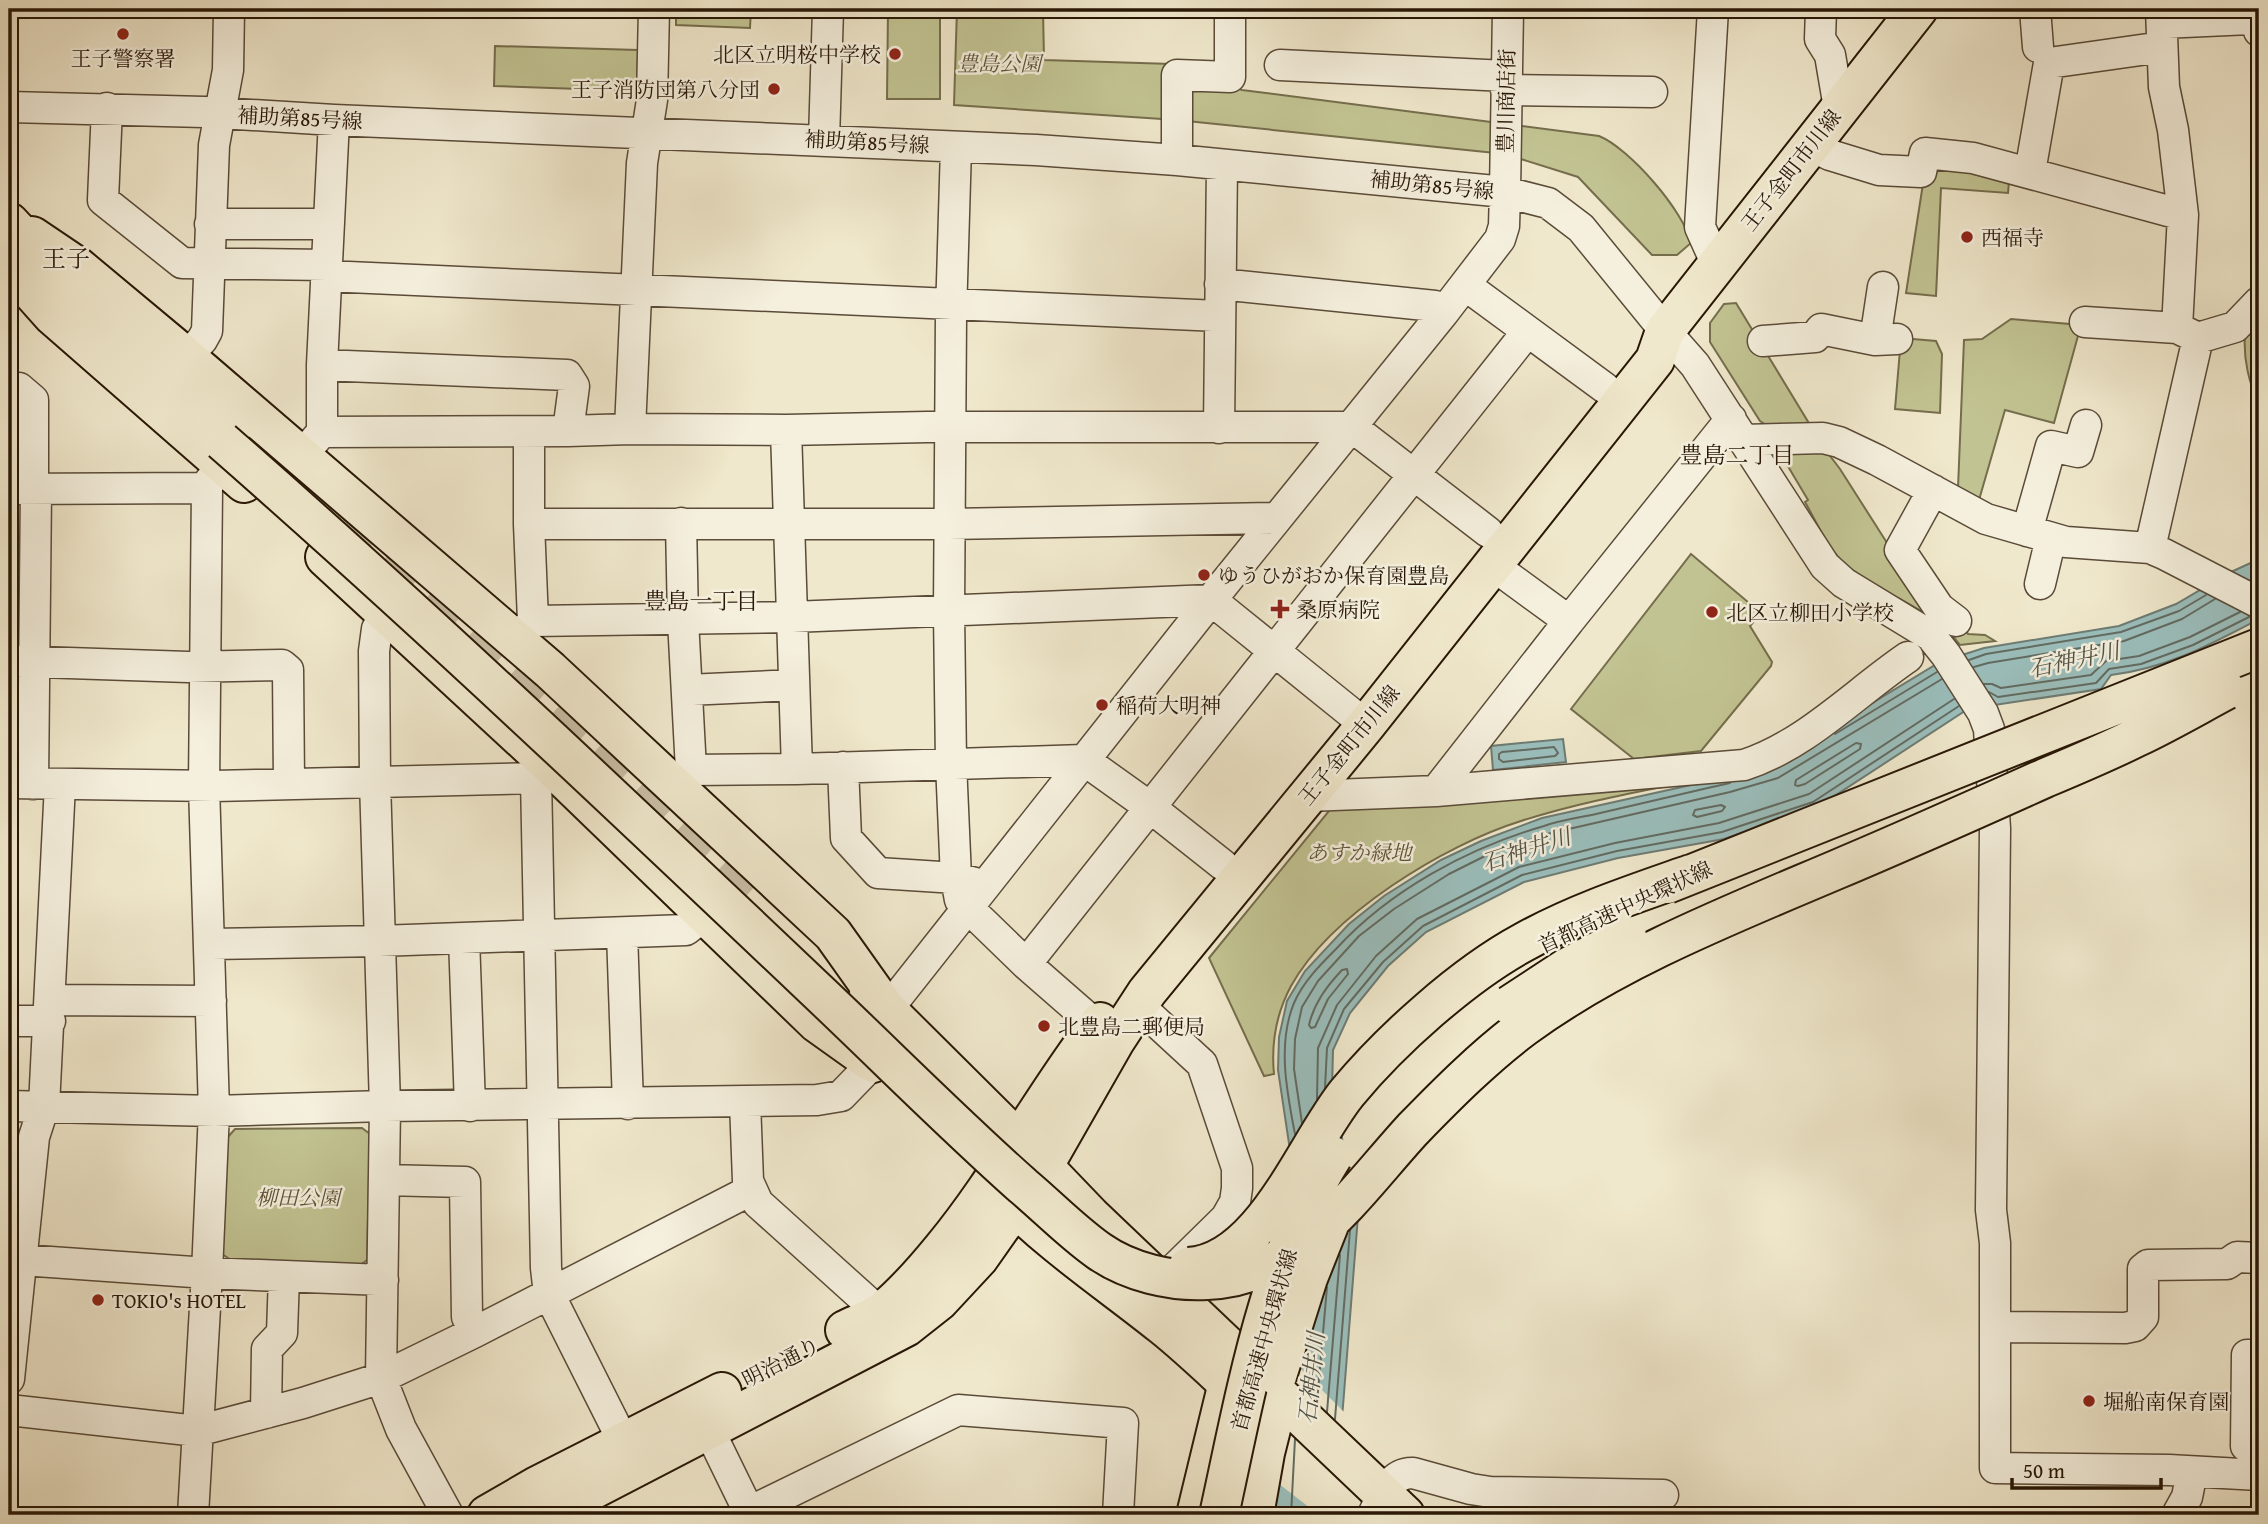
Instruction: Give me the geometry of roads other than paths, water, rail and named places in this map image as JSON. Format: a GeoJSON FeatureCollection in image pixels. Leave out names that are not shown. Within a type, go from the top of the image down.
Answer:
{"type":"FeatureCollection","features":[{"type":"Feature","properties":{"kind":"main road","name":"王子金町市川線"},"geometry":{"type":"LineString","coordinates":[[1490,548],[1655,360],[1665,331],[1918,9]]}},
{"type":"Feature","properties":{"kind":"main road"},"geometry":{"type":"LineString","coordinates":[[9,221],[66,295],[282,517],[537,762],[817,1023],[873,1063]]}},
{"type":"Feature","properties":{"kind":"main road"},"geometry":{"type":"LineString","coordinates":[[9,221],[78,267],[186,357],[312,444],[525,631],[550,670],[612,727],[684,778],[833,934],[887,1010]]}},
{"type":"Feature","properties":{"kind":"main road"},"geometry":{"type":"LineString","coordinates":[[9,264],[66,295]]}},
{"type":"Feature","properties":{"kind":"main road"},"geometry":{"type":"LineString","coordinates":[[9,264],[27,289],[53,316],[221,456],[510,682],[987,1142],[1052,1199],[1109,1243],[1147,1262],[1184,1267],[1201,1266],[1236,1249],[1251,1236],[1347,1093],[1392,1044],[1480,971],[1522,942],[1566,920],[1690,874]]}},
{"type":"Feature","properties":{"kind":"main road","name":"王子金町市川線"},"geometry":{"type":"LineString","coordinates":[[1031,1155],[1059,1081],[1097,1026],[1223,865],[1357,718],[1490,548],[1605,388],[1642,343],[1665,331]]}},
{"type":"Feature","properties":{"kind":"main road"},"geometry":{"type":"LineString","coordinates":[[221,456],[323,529],[538,727],[967,1136],[1099,1251],[1142,1271],[1184,1280],[1227,1278],[1273,1264],[1294,1251],[1340,1212],[1434,1107],[1491,1053],[1547,1012],[1601,979],[1712,924],[2137,738],[2242,682]]}},
{"type":"Feature","properties":{"kind":"main road","name":"首都高速中央環状線"},"geometry":{"type":"LineString","coordinates":[[1219,1515],[1255,1360],[1278,1278],[1311,1195],[1332,1157],[1370,1101],[1404,1059],[1442,1021],[1507,967],[1571,929],[1690,874],[2259,651]]}},
{"type":"Feature","properties":{"kind":"main road"},"geometry":{"type":"LineString","coordinates":[[537,762],[543,740],[554,733],[559,720],[550,670]]}},
{"type":"Feature","properties":{"kind":"main road","name":"首都高速中央環状線"},"geometry":{"type":"LineString","coordinates":[[1243,1515],[1261,1431],[1286,1344],[1320,1247],[1338,1205],[1368,1154],[1396,1116],[1445,1061],[1484,1025],[1557,973],[1676,912],[2242,682]]}},
{"type":"Feature","properties":{"kind":"main road","name":"王子金町市川線"},"geometry":{"type":"LineString","coordinates":[[1031,1155],[1138,1005],[1308,796],[1357,718]]}},
{"type":"Feature","properties":{"kind":"main road"},"geometry":{"type":"LineString","coordinates":[[537,762],[612,727]]}},
{"type":"Feature","properties":{"kind":"main road"},"geometry":{"type":"LineString","coordinates":[[812,937],[1160,1282],[1231,1369],[1382,1510]]}},
{"type":"Feature","properties":{"kind":"main road"},"geometry":{"type":"LineString","coordinates":[[780,969],[968,1156],[1003,1195],[1082,1265],[1164,1326],[1231,1369]]}},
{"type":"Feature","properties":{"kind":"main road"},"geometry":{"type":"LineString","coordinates":[[917,1040],[984,1086],[1006,1097],[1035,1095],[1059,1081]]}},
{"type":"Feature","properties":{"kind":"main road","name":"明治通り"},"geometry":{"type":"LineString","coordinates":[[544,1515],[906,1327],[939,1301],[979,1258],[1003,1195],[1031,1155]]}},
{"type":"Feature","properties":{"kind":"main road","name":"明治通り"},"geometry":{"type":"LineString","coordinates":[[487,1515],[623,1441],[880,1313],[925,1270],[962,1225],[1003,1195]]}},
{"type":"Feature","properties":{"kind":"main road"},"geometry":{"type":"LineString","coordinates":[[1196,1515],[1231,1369]]}},
{"type":"Feature","properties":{"kind":"main road"},"geometry":{"type":"LineString","coordinates":[[1254,1515],[1275,1411]]}},
{"type":"Feature","properties":{"kind":"street"},"geometry":{"type":"LineString","coordinates":[[186,357],[202,340],[206,331],[214,145],[228,70],[229,9]]}},
{"type":"Feature","properties":{"kind":"street"},"geometry":{"type":"LineString","coordinates":[[630,429],[642,163],[652,100],[654,9]]}},
{"type":"Feature","properties":{"kind":"street"},"geometry":{"type":"LineString","coordinates":[[824,140],[828,9]]}},
{"type":"Feature","properties":{"kind":"street"},"geometry":{"type":"LineString","coordinates":[[1177,160],[1177,75],[1230,77],[1230,9]]}},
{"type":"Feature","properties":{"kind":"street","name":"豊川商店街"},"geometry":{"type":"LineString","coordinates":[[887,1010],[1500,239],[1504,226],[1508,9]]}},
{"type":"Feature","properties":{"kind":"street"},"geometry":{"type":"LineString","coordinates":[[1713,9],[1700,227],[1717,265]]}},
{"type":"Feature","properties":{"kind":"street"},"geometry":{"type":"LineString","coordinates":[[1821,9],[1820,38],[1830,55],[1839,108]]}},
{"type":"Feature","properties":{"kind":"street"},"geometry":{"type":"LineString","coordinates":[[2035,9],[2038,47]]}},
{"type":"Feature","properties":{"kind":"street"},"geometry":{"type":"LineString","coordinates":[[2030,172],[2049,63],[2161,26],[2250,19],[2259,26],[2259,31]]}},
{"type":"Feature","properties":{"kind":"street"},"geometry":{"type":"LineString","coordinates":[[2157,551],[2187,333],[2183,215],[2173,130],[2164,87],[2161,26]]}},
{"type":"Feature","properties":{"kind":"street"},"geometry":{"type":"LineString","coordinates":[[1280,65],[1651,92]]}},
{"type":"Feature","properties":{"kind":"street","name":"補助第85号線"},"geometry":{"type":"LineString","coordinates":[[9,107],[107,108],[1036,150],[1177,160],[1505,192],[1548,203],[1581,228],[1695,365],[1831,572],[1850,588],[1926,632],[1942,648],[1983,713],[1989,729],[1995,829],[1991,1210],[1995,1243],[1995,1468],[2192,1472]]}},
{"type":"Feature","properties":{"kind":"street"},"geometry":{"type":"LineString","coordinates":[[107,108],[103,200],[182,263],[1219,316]]}},
{"type":"Feature","properties":{"kind":"street"},"geometry":{"type":"LineString","coordinates":[[334,120],[322,365],[312,444],[630,429],[1352,427],[1413,475],[1569,621]]}},
{"type":"Feature","properties":{"kind":"street"},"geometry":{"type":"LineString","coordinates":[[1812,146],[1830,155],[1879,170],[1920,172],[1925,153],[1973,158],[2183,215]]}},
{"type":"Feature","properties":{"kind":"street"},"geometry":{"type":"LineString","coordinates":[[956,147],[951,304],[949,612],[951,763],[960,900],[977,898],[1026,964],[1097,1026]]}},
{"type":"Feature","properties":{"kind":"street"},"geometry":{"type":"LineString","coordinates":[[1219,428],[1222,165]]}},
{"type":"Feature","properties":{"kind":"street"},"geometry":{"type":"LineString","coordinates":[[210,225],[329,223]]}},
{"type":"Feature","properties":{"kind":"street"},"geometry":{"type":"LineString","coordinates":[[1220,284],[1435,306],[1444,312]]}},
{"type":"Feature","properties":{"kind":"street"},"geometry":{"type":"LineString","coordinates":[[1465,285],[1605,388]]}},
{"type":"Feature","properties":{"kind":"street"},"geometry":{"type":"LineString","coordinates":[[1763,341],[1815,337],[1821,329],[1886,340],[1883,287]]}},
{"type":"Feature","properties":{"kind":"street"},"geometry":{"type":"LineString","coordinates":[[2085,322],[2187,333],[2235,327],[2259,302]]}},
{"type":"Feature","properties":{"kind":"street"},"geometry":{"type":"LineString","coordinates":[[1026,964],[1527,332]]}},
{"type":"Feature","properties":{"kind":"street"},"geometry":{"type":"LineString","coordinates":[[322,365],[567,375],[574,386],[568,431]]}},
{"type":"Feature","properties":{"kind":"street"},"geometry":{"type":"LineString","coordinates":[[9,388],[19,388],[33,400],[33,475],[22,489],[21,662],[34,784],[50,1010],[44,1106],[34,1137],[9,1379]]}},
{"type":"Feature","properties":{"kind":"street"},"geometry":{"type":"LineString","coordinates":[[2040,584],[2039,535],[2051,446],[2078,452],[2086,425]]}},
{"type":"Feature","properties":{"kind":"street"},"geometry":{"type":"LineString","coordinates":[[786,430],[797,769]]}},
{"type":"Feature","properties":{"kind":"street"},"geometry":{"type":"LineString","coordinates":[[1436,791],[1569,621],[1737,430],[1823,438],[1839,442],[1986,519],[2066,542],[2157,551],[2259,603]]}},
{"type":"Feature","properties":{"kind":"street"},"geometry":{"type":"LineString","coordinates":[[529,432],[525,631],[683,620],[1211,600],[1357,718]]}},
{"type":"Feature","properties":{"kind":"street"},"geometry":{"type":"LineString","coordinates":[[22,489],[221,456],[204,667],[204,786],[211,944],[214,1111],[193,1515]]}},
{"type":"Feature","properties":{"kind":"street"},"geometry":{"type":"LineString","coordinates":[[1933,490],[1900,550],[1939,608],[1956,621]]}},
{"type":"Feature","properties":{"kind":"street"},"geometry":{"type":"LineString","coordinates":[[529,524],[949,524],[1277,517]]}},
{"type":"Feature","properties":{"kind":"street"},"geometry":{"type":"LineString","coordinates":[[681,523],[687,690],[684,778],[797,769],[1084,760],[1223,865]]}},
{"type":"Feature","properties":{"kind":"street"},"geometry":{"type":"LineString","coordinates":[[384,613],[377,629],[374,651],[384,1106],[381,1378],[401,1429],[448,1515]]}},
{"type":"Feature","properties":{"kind":"street"},"geometry":{"type":"LineString","coordinates":[[1992,764],[2259,651]]}},
{"type":"Feature","properties":{"kind":"street"},"geometry":{"type":"LineString","coordinates":[[1308,796],[1436,791],[1744,765],[1769,757],[1908,657]]}},
{"type":"Feature","properties":{"kind":"street"},"geometry":{"type":"LineString","coordinates":[[21,662],[204,667],[282,665],[288,670],[289,784]]}},
{"type":"Feature","properties":{"kind":"street"},"geometry":{"type":"LineString","coordinates":[[687,690],[794,685]]}},
{"type":"Feature","properties":{"kind":"street"},"geometry":{"type":"LineString","coordinates":[[34,784],[204,786],[375,781],[537,762],[546,1268],[549,1294],[623,1441]]}},
{"type":"Feature","properties":{"kind":"street"},"geometry":{"type":"LineString","coordinates":[[843,767],[846,838],[878,873],[957,878]]}},
{"type":"Feature","properties":{"kind":"street"},"geometry":{"type":"LineString","coordinates":[[211,944],[686,930],[704,916]]}},
{"type":"Feature","properties":{"kind":"street"},"geometry":{"type":"LineString","coordinates":[[622,933],[628,1104]]}},
{"type":"Feature","properties":{"kind":"street"},"geometry":{"type":"LineString","coordinates":[[464,938],[470,1106]]}},
{"type":"Feature","properties":{"kind":"street"},"geometry":{"type":"LineString","coordinates":[[9,1021],[50,1010],[211,1001]]}},
{"type":"Feature","properties":{"kind":"street"},"geometry":{"type":"LineString","coordinates":[[1138,1005],[1202,1064],[1237,1168],[1235,1202],[1226,1218],[1160,1282]]}},
{"type":"Feature","properties":{"kind":"street"},"geometry":{"type":"LineString","coordinates":[[9,1106],[214,1111],[817,1100],[841,1096],[873,1063]]}},
{"type":"Feature","properties":{"kind":"street"},"geometry":{"type":"LineString","coordinates":[[745,1102],[748,1181],[758,1203],[880,1313]]}},
{"type":"Feature","properties":{"kind":"street"},"geometry":{"type":"LineString","coordinates":[[384,1180],[465,1182],[467,1317],[475,1332]]}},
{"type":"Feature","properties":{"kind":"street"},"geometry":{"type":"LineString","coordinates":[[9,1410],[197,1431],[266,1413],[381,1378],[751,1191]]}},
{"type":"Feature","properties":{"kind":"street"},"geometry":{"type":"LineString","coordinates":[[1996,1327],[2135,1326],[2143,1317],[2143,1269],[2148,1265],[2227,1265],[2238,1257],[2259,1258]]}},
{"type":"Feature","properties":{"kind":"street"},"geometry":{"type":"LineString","coordinates":[[22,1260],[207,1273],[383,1280]]}},
{"type":"Feature","properties":{"kind":"street"},"geometry":{"type":"LineString","coordinates":[[266,1413],[267,1349],[282,1333],[284,1276]]}},
{"type":"Feature","properties":{"kind":"street"},"geometry":{"type":"LineString","coordinates":[[2246,1446],[2247,1355],[2259,1355]]}},
{"type":"Feature","properties":{"kind":"street"},"geometry":{"type":"LineString","coordinates":[[708,1428],[749,1514],[958,1410],[1123,1423],[1118,1515]]}},
{"type":"Feature","properties":{"kind":"street"},"geometry":{"type":"LineString","coordinates":[[2177,1515],[2187,1497],[2192,1472],[2259,1475]]}},
{"type":"Feature","properties":{"kind":"street"},"geometry":{"type":"LineString","coordinates":[[1382,1510],[1398,1476],[1404,1473],[1471,1489],[1539,1494],[1663,1495]]}},
{"type":"Feature","properties":{"kind":"water","name":"石神井川"},"geometry":{"type":"Polygon","coordinates":[[[2259,559],[2259,619],[2205,646],[2151,667],[2111,675],[2101,689],[1968,709],[1816,808],[1724,839],[1618,858],[1524,882],[1426,932],[1388,966],[1350,1013],[1333,1050],[1332,1090],[1358,1216],[1332,1515],[1275,1515],[1290,1150],[1278,1070],[1279,1037],[1287,1001],[1305,971],[1349,924],[1384,896],[1441,860],[1481,841],[1542,818],[1727,777],[1816,737],[1940,662],[1984,648],[2119,626],[2176,604],[2259,559]]]}},
{"type":"Feature","properties":{"kind":"water"},"geometry":{"type":"Polygon","coordinates":[[[1563,739],[1566,762],[1493,770],[1491,746],[1563,739]]]}},
{"type":"Feature","properties":{"kind":"tunnel"},"geometry":{"type":"LineString","coordinates":[[345,518],[759,889]]}},
{"type":"Feature","properties":{"kind":"place","name":"王子警察署"},"geometry":{"type":"Point","coordinates":[123,34]}},
{"type":"Feature","properties":{"kind":"place","name":"北区立明桜中学校"},"geometry":{"type":"Point","coordinates":[895,54]}},
{"type":"Feature","properties":{"kind":"place","name":"王子消防団第八分団"},"geometry":{"type":"Point","coordinates":[774,89]}},
{"type":"Feature","properties":{"kind":"place","name":"西福寺"},"geometry":{"type":"Point","coordinates":[1967,237]}},
{"type":"Feature","properties":{"kind":"place","name":"ゆうひがおか保育園豊島"},"geometry":{"type":"Point","coordinates":[1204,575]}},
{"type":"Feature","properties":{"kind":"place","name":"桑原病院"},"geometry":{"type":"Point","coordinates":[1280,609]}},
{"type":"Feature","properties":{"kind":"place","name":"北区立柳田小学校"},"geometry":{"type":"Point","coordinates":[1712,612]}},
{"type":"Feature","properties":{"kind":"place","name":"稲荷大明神"},"geometry":{"type":"Point","coordinates":[1102,705]}},
{"type":"Feature","properties":{"kind":"place","name":"北豊島二郵便局"},"geometry":{"type":"Point","coordinates":[1044,1026]}},
{"type":"Feature","properties":{"kind":"place","name":"TOKIO's HOTEL"},"geometry":{"type":"Point","coordinates":[98,1300]}},
{"type":"Feature","properties":{"kind":"place","name":"堀船南保育園"},"geometry":{"type":"Point","coordinates":[2089,1401]}},
{"type":"Feature","properties":{"kind":"district","name":"王子"},"geometry":{"type":"Point","coordinates":[66,258]}},
{"type":"Feature","properties":{"kind":"district","name":"豊島二丁目"},"geometry":{"type":"Point","coordinates":[1737,454]}},
{"type":"Feature","properties":{"kind":"district","name":"豊島一丁目"},"geometry":{"type":"Point","coordinates":[701,600]}},
{"type":"Feature","properties":{"kind":"park label","name":"豊島公園"},"geometry":{"type":"Point","coordinates":[999,63]}},
{"type":"Feature","properties":{"kind":"park label","name":"あすか緑地"},"geometry":{"type":"Point","coordinates":[1359,852]}},
{"type":"Feature","properties":{"kind":"park label","name":"柳田公園"},"geometry":{"type":"Point","coordinates":[298,1197]}}]}
